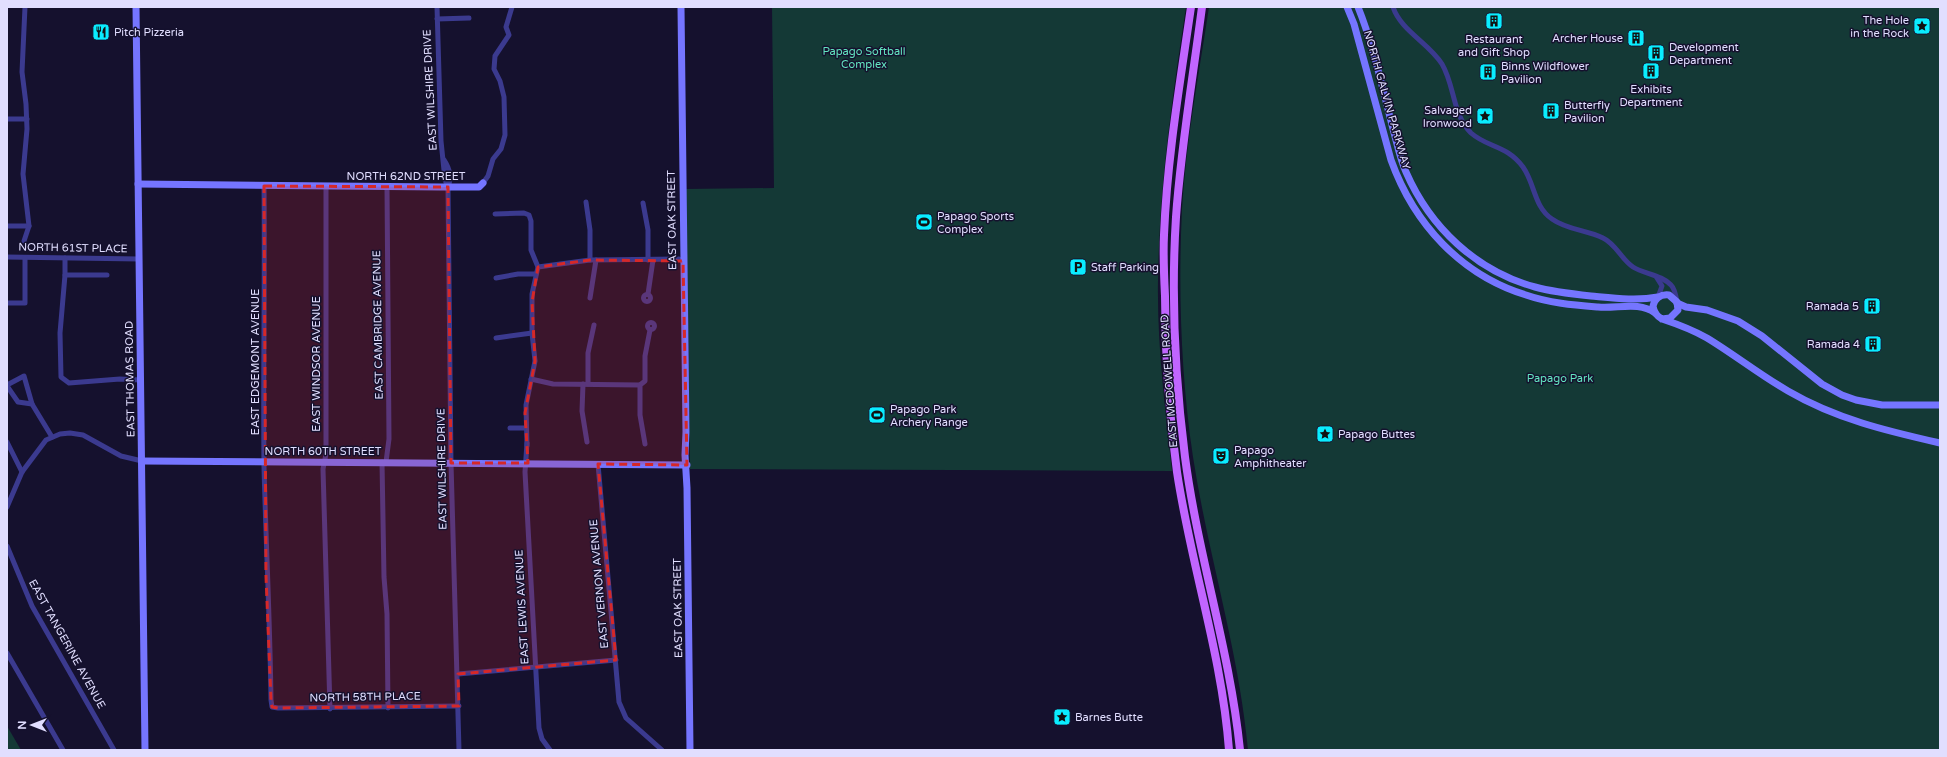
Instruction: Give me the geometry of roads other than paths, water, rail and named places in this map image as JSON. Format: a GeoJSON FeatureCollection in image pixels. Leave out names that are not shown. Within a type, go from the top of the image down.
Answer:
{"type":"FeatureCollection","features":[{"type":"Feature","properties":{"kind":"main road","name":"EAST THOMAS ROAD"},"geometry":{"type":"LineString","coordinates":[[136,7],[145,750]]}},
{"type":"Feature","properties":{"kind":"main road","name":"EAST OAK STREET"},"geometry":{"type":"LineString","coordinates":[[681,7],[686,432],[685,455],[687,465],[690,750]]}},
{"type":"Feature","properties":{"kind":"main road","name":"EAST MCDOWELL ROAD"},"geometry":{"type":"LineString","coordinates":[[1191,7],[1170,159],[1167,197],[1164,254],[1165,342],[1168,387],[1178,477],[1187,526],[1213,642],[1225,710],[1229,750]]}},
{"type":"Feature","properties":{"kind":"main road","name":"EAST MCDOWELL ROAD"},"geometry":{"type":"LineString","coordinates":[[1202,7],[1186,115],[1176,217],[1174,262],[1175,338],[1182,430],[1189,483],[1226,658],[1240,750]]}},
{"type":"Feature","properties":{"kind":"main road","name":"NORTH GALVIN PARKWAY"},"geometry":{"type":"LineString","coordinates":[[1347,7],[1354,24],[1391,160],[1399,180],[1420,218],[1446,248],[1478,273],[1506,288],[1526,295],[1551,302],[1598,307],[1642,307],[1655,313]]}},
{"type":"Feature","properties":{"kind":"main road","name":"NORTH GALVIN PARKWAY"},"geometry":{"type":"LineString","coordinates":[[1358,7],[1406,172],[1426,209],[1448,236],[1470,255],[1489,268],[1510,279],[1533,287],[1565,293],[1634,300],[1658,297]]}},
{"type":"Feature","properties":{"kind":"main road","name":"NORTH 62ND STREET"},"geometry":{"type":"LineString","coordinates":[[138,184],[448,187],[479,186],[483,183]]}},
{"type":"Feature","properties":{"kind":"main road"},"geometry":{"type":"LineString","coordinates":[[1940,405],[1882,405],[1861,402],[1842,395],[1822,384],[1762,336],[1738,321],[1708,310],[1686,307],[1669,295],[1658,297],[1653,306],[1655,313],[1662,319],[1706,337],[1788,391],[1834,414],[1882,430],[1940,443]]}},
{"type":"Feature","properties":{"kind":"main road"},"geometry":{"type":"LineString","coordinates":[[1662,319],[1673,316],[1678,310],[1677,302]]}},
{"type":"Feature","properties":{"kind":"main road","name":"NORTH 60TH STREET"},"geometry":{"type":"LineString","coordinates":[[142,461],[325,461],[687,465]]}},
{"type":"Feature","properties":{"kind":"main road"},"geometry":{"type":"LineString","coordinates":[[1225,710],[1229,714],[1233,750]]}},
{"type":"Feature","properties":{"kind":"street"},"geometry":{"type":"LineString","coordinates":[[24,241],[29,226],[23,174],[27,119],[22,72],[25,7]]}},
{"type":"Feature","properties":{"kind":"street","name":"EAST WILSHIRE DRIVE"},"geometry":{"type":"LineString","coordinates":[[437,7],[440,61],[441,142],[444,160],[448,167],[451,180],[448,187],[452,463],[459,750]]}},
{"type":"Feature","properties":{"kind":"street","name":"NORTH 62ND STREET"},"geometry":{"type":"LineString","coordinates":[[483,183],[488,176],[493,159],[501,149],[505,135],[504,97],[500,81],[494,69],[496,56],[509,35],[506,27],[512,7]]}},
{"type":"Feature","properties":{"kind":"street"},"geometry":{"type":"LineString","coordinates":[[1393,7],[1403,24],[1430,50],[1446,71],[1458,112],[1464,123],[1475,136],[1501,148],[1515,158],[1528,176],[1538,204],[1546,214],[1557,223],[1602,238],[1613,245],[1633,267],[1668,282],[1673,286],[1677,302]]}},
{"type":"Feature","properties":{"kind":"street","name":"EAST WILSHIRE DRIVE"},"geometry":{"type":"LineString","coordinates":[[437,19],[469,18]]}},
{"type":"Feature","properties":{"kind":"street"},"geometry":{"type":"LineString","coordinates":[[7,119],[27,119]]}},
{"type":"Feature","properties":{"kind":"street","name":"EAST EDGEMONT AVENUE"},"geometry":{"type":"LineString","coordinates":[[264,186],[264,462],[266,576],[270,639],[270,700],[272,706]]}},
{"type":"Feature","properties":{"kind":"street","name":"EAST WINDSOR AVENUE"},"geometry":{"type":"LineString","coordinates":[[326,186],[326,454],[323,469],[325,571],[329,618],[330,709]]}},
{"type":"Feature","properties":{"kind":"street","name":"EAST CAMBRIDGE AVENUE"},"geometry":{"type":"LineString","coordinates":[[387,187],[389,439],[384,462],[384,577],[387,614],[388,708]]}},
{"type":"Feature","properties":{"kind":"street"},"geometry":{"type":"LineString","coordinates":[[586,202],[593,260],[590,298]]}},
{"type":"Feature","properties":{"kind":"street"},"geometry":{"type":"LineString","coordinates":[[643,203],[651,260],[648,294]]}},
{"type":"Feature","properties":{"kind":"street"},"geometry":{"type":"LineString","coordinates":[[495,214],[524,213],[529,215],[531,221],[531,250],[538,267],[593,260],[665,261],[678,259],[683,261]]}},
{"type":"Feature","properties":{"kind":"street"},"geometry":{"type":"LineString","coordinates":[[7,226],[29,226]]}},
{"type":"Feature","properties":{"kind":"street","name":"NORTH 61ST PLACE"},"geometry":{"type":"LineString","coordinates":[[7,257],[139,259]]}},
{"type":"Feature","properties":{"kind":"street"},"geometry":{"type":"LineString","coordinates":[[7,303],[25,303],[25,258]]}},
{"type":"Feature","properties":{"kind":"street"},"geometry":{"type":"LineString","coordinates":[[65,258],[60,333],[61,377],[69,383],[120,379],[141,380]]}},
{"type":"Feature","properties":{"kind":"street","name":"EAST LEWIS AVENUE"},"geometry":{"type":"LineString","coordinates":[[538,267],[532,298],[532,333],[535,361],[526,405],[528,458],[525,464],[539,728],[542,739],[549,749]]}},
{"type":"Feature","properties":{"kind":"street"},"geometry":{"type":"LineString","coordinates":[[496,278],[518,274],[536,274]]}},
{"type":"Feature","properties":{"kind":"street"},"geometry":{"type":"LineString","coordinates":[[65,275],[107,275]]}},
{"type":"Feature","properties":{"kind":"street"},"geometry":{"type":"LineString","coordinates":[[1657,278],[1662,286],[1658,297]]}},
{"type":"Feature","properties":{"kind":"street"},"geometry":{"type":"LineString","coordinates":[[587,442],[582,411],[588,353],[594,326]]}},
{"type":"Feature","properties":{"kind":"street"},"geometry":{"type":"LineString","coordinates":[[645,444],[640,415],[640,385],[644,381],[645,356],[650,330]]}},
{"type":"Feature","properties":{"kind":"street"},"geometry":{"type":"LineString","coordinates":[[496,338],[532,333]]}},
{"type":"Feature","properties":{"kind":"street"},"geometry":{"type":"LineString","coordinates":[[7,507],[22,472],[44,443],[52,437],[32,404],[24,376],[7,386],[18,402],[32,404]]}},
{"type":"Feature","properties":{"kind":"street"},"geometry":{"type":"LineString","coordinates":[[531,379],[553,384],[640,385]]}},
{"type":"Feature","properties":{"kind":"street"},"geometry":{"type":"LineString","coordinates":[[510,428],[526,428]]}},
{"type":"Feature","properties":{"kind":"street","name":"NORTH 60TH STREET"},"geometry":{"type":"LineString","coordinates":[[52,437],[64,433],[75,433],[86,436],[121,456],[142,461]]}},
{"type":"Feature","properties":{"kind":"street"},"geometry":{"type":"LineString","coordinates":[[7,442],[22,472]]}},
{"type":"Feature","properties":{"kind":"street","name":"EAST VERNON AVENUE"},"geometry":{"type":"LineString","coordinates":[[598,464],[619,702],[626,718],[662,750]]}},
{"type":"Feature","properties":{"kind":"street","name":"EAST TANGERINE AVENUE"},"geometry":{"type":"LineString","coordinates":[[7,546],[32,606],[114,750]]}},
{"type":"Feature","properties":{"kind":"street"},"geometry":{"type":"LineString","coordinates":[[7,652],[63,750]]}},
{"type":"Feature","properties":{"kind":"street"},"geometry":{"type":"LineString","coordinates":[[458,674],[616,660]]}},
{"type":"Feature","properties":{"kind":"street","name":"NORTH 58TH PLACE"},"geometry":{"type":"LineString","coordinates":[[272,706],[278,708],[330,709],[459,706]]}},
{"type":"Feature","properties":{"kind":"place","name":"Restaurant and Gift Shop"},"geometry":{"type":"Point","coordinates":[1494,21]}},
{"type":"Feature","properties":{"kind":"place","name":"The Hole in the Rock"},"geometry":{"type":"Point","coordinates":[1922,26]}},
{"type":"Feature","properties":{"kind":"place","name":"Pitch Pizzeria"},"geometry":{"type":"Point","coordinates":[101,32]}},
{"type":"Feature","properties":{"kind":"place","name":"Archer House"},"geometry":{"type":"Point","coordinates":[1636,38]}},
{"type":"Feature","properties":{"kind":"place","name":"Development Department"},"geometry":{"type":"Point","coordinates":[1656,53]}},
{"type":"Feature","properties":{"kind":"place","name":"Exhibits Department"},"geometry":{"type":"Point","coordinates":[1651,71]}},
{"type":"Feature","properties":{"kind":"place","name":"Binns Wildflower Pavilion"},"geometry":{"type":"Point","coordinates":[1488,72]}},
{"type":"Feature","properties":{"kind":"place","name":"Butterfly Pavilion"},"geometry":{"type":"Point","coordinates":[1551,111]}},
{"type":"Feature","properties":{"kind":"place","name":"Salvaged Ironwood"},"geometry":{"type":"Point","coordinates":[1485,116]}},
{"type":"Feature","properties":{"kind":"place","name":"Papago Sports Complex"},"geometry":{"type":"Point","coordinates":[924,222]}},
{"type":"Feature","properties":{"kind":"place","name":"Staff Parking"},"geometry":{"type":"Point","coordinates":[1078,267]}},
{"type":"Feature","properties":{"kind":"place","name":"Ramada 5"},"geometry":{"type":"Point","coordinates":[1872,306]}},
{"type":"Feature","properties":{"kind":"place","name":"Ramada 4"},"geometry":{"type":"Point","coordinates":[1873,344]}},
{"type":"Feature","properties":{"kind":"place","name":"Papago Park Archery Range"},"geometry":{"type":"Point","coordinates":[877,415]}},
{"type":"Feature","properties":{"kind":"place","name":"Papago Buttes"},"geometry":{"type":"Point","coordinates":[1325,434]}},
{"type":"Feature","properties":{"kind":"place","name":"Papago Amphitheater"},"geometry":{"type":"Point","coordinates":[1221,456]}},
{"type":"Feature","properties":{"kind":"place","name":"Barnes Butte"},"geometry":{"type":"Point","coordinates":[1062,717]}},
{"type":"Feature","properties":{"kind":"park label","name":"Papago Softball Complex"},"geometry":{"type":"Point","coordinates":[864,57]}},
{"type":"Feature","properties":{"kind":"park label","name":"Papago Park"},"geometry":{"type":"Point","coordinates":[1560,378]}}]}
